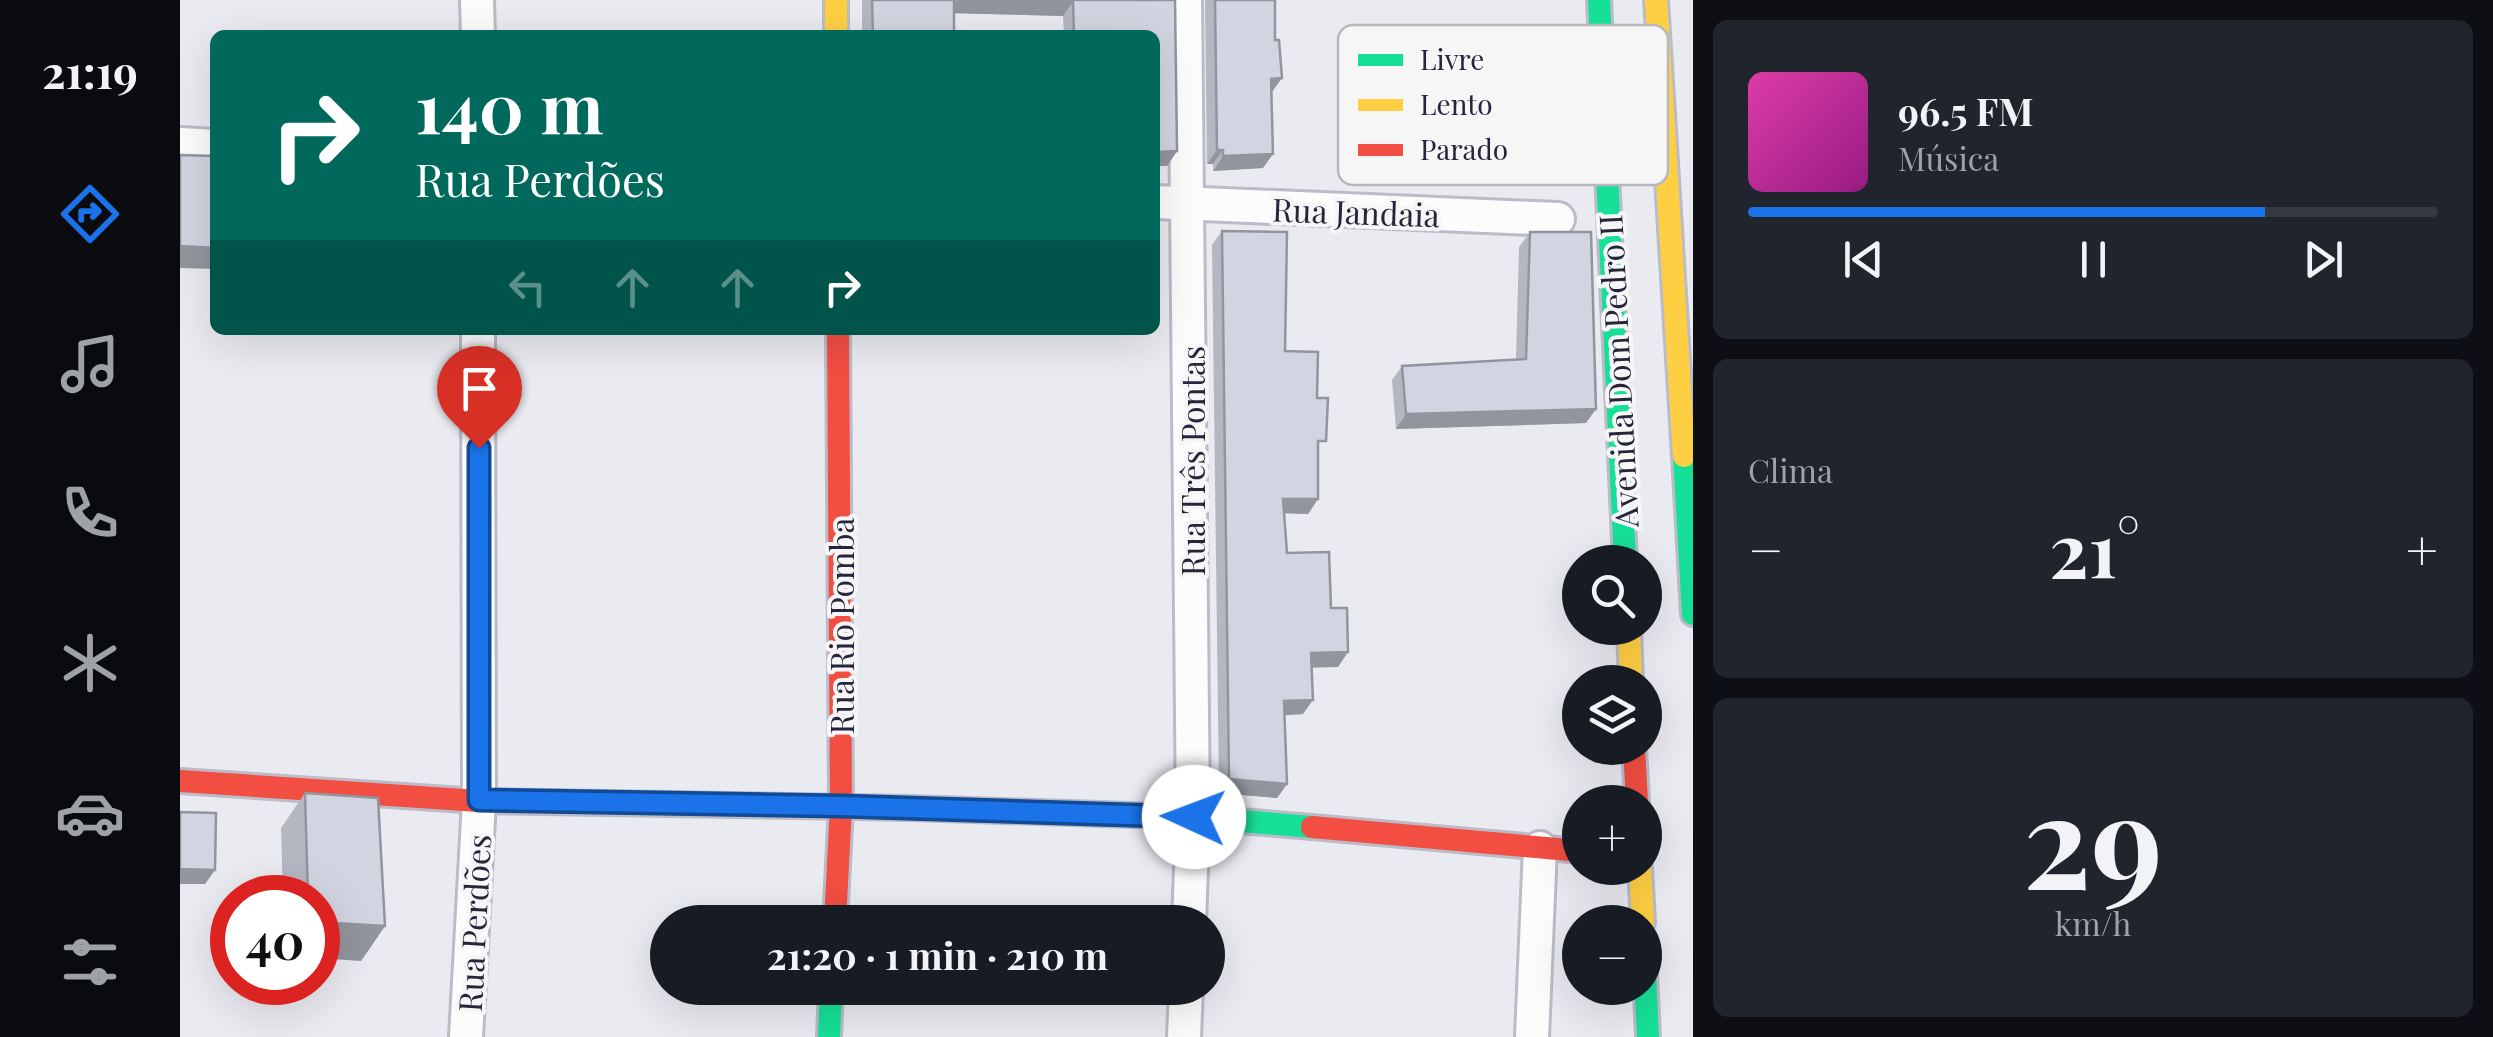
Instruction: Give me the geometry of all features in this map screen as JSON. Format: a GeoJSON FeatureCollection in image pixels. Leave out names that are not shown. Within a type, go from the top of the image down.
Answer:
{"type":"FeatureCollection","features":[{"type":"Feature","properties":{"kind":"main road"},"geometry":{"type":"LineString","coordinates":[[836,0],[836,30]]}},
{"type":"Feature","properties":{"kind":"main road","name":"Avenida Dom Pedro II"},"geometry":{"type":"LineString","coordinates":[[1599,0],[1600,25]]}},
{"type":"Feature","properties":{"kind":"main road","name":"Avenida Dom Pedro II"},"geometry":{"type":"LineString","coordinates":[[1656,0],[1658,25]]}},
{"type":"Feature","properties":{"kind":"main road","name":"Avenida Dom Pedro II"},"geometry":{"type":"LineString","coordinates":[[1668,184],[1693,614]]}},
{"type":"Feature","properties":{"kind":"main road","name":"Avenida Dom Pedro II"},"geometry":{"type":"LineString","coordinates":[[1608,185],[1625,545]]}},
{"type":"Feature","properties":{"kind":"main road","name":"Rua Rio Pomba"},"geometry":{"type":"LineString","coordinates":[[836,905],[841,806],[838,335]]}},
{"type":"Feature","properties":{"kind":"main road"},"geometry":{"type":"LineString","coordinates":[[180,781],[479,800],[1194,817],[1562,849]]}},
{"type":"Feature","properties":{"kind":"main road"},"geometry":{"type":"LineString","coordinates":[[829,1037],[831,1005]]}},
{"type":"Feature","properties":{"kind":"main road"},"geometry":{"type":"LineString","coordinates":[[1646,1005],[1648,1037]]}},
{"type":"Feature","properties":{"kind":"street"},"geometry":{"type":"LineString","coordinates":[[477,0],[478,30]]}},
{"type":"Feature","properties":{"kind":"street","name":"Rua Três Pontas"},"geometry":{"type":"LineString","coordinates":[[1185,0],[1194,817],[1190,905]]}},
{"type":"Feature","properties":{"kind":"street"},"geometry":{"type":"LineString","coordinates":[[1668,45],[1693,40]]}},
{"type":"Feature","properties":{"kind":"street"},"geometry":{"type":"LineString","coordinates":[[180,144],[210,146]]}},
{"type":"Feature","properties":{"kind":"street","name":"Rua Jandaia"},"geometry":{"type":"LineString","coordinates":[[1160,202],[1558,219]]}},
{"type":"Feature","properties":{"kind":"street","name":"Rua Perdões"},"geometry":{"type":"LineString","coordinates":[[466,1037],[479,800],[478,335]]}},
{"type":"Feature","properties":{"kind":"street"},"geometry":{"type":"LineString","coordinates":[[1532,1037],[1540,848]]}},
{"type":"Feature","properties":{"kind":"street"},"geometry":{"type":"LineString","coordinates":[[1184,1037],[1185,1005]]}},
{"type":"Feature","properties":{"kind":"building"},"geometry":{"type":"Polygon","coordinates":[[[872,0],[954,0],[954,30],[873,30],[872,0]]]}},
{"type":"Feature","properties":{"kind":"building"},"geometry":{"type":"Polygon","coordinates":[[[997,0],[1175,0],[1177,151],[1160,152],[1160,30],[1074,30],[1073,2],[997,0]]]}},
{"type":"Feature","properties":{"kind":"building"},"geometry":{"type":"Polygon","coordinates":[[[1215,0],[1275,0],[1275,40],[1279,40],[1282,78],[1271,79],[1273,154],[1223,156],[1223,150],[1217,150],[1215,0]]]}},
{"type":"Feature","properties":{"kind":"building"},"geometry":{"type":"Polygon","coordinates":[[[180,155],[210,156],[210,248],[180,246],[180,155]]]}},
{"type":"Feature","properties":{"kind":"building"},"geometry":{"type":"Polygon","coordinates":[[[1222,231],[1287,232],[1285,351],[1318,352],[1317,398],[1328,398],[1326,441],[1318,441],[1318,499],[1283,499],[1287,553],[1329,552],[1331,608],[1347,608],[1348,652],[1311,653],[1313,700],[1284,701],[1287,784],[1229,779],[1222,231]]]}},
{"type":"Feature","properties":{"kind":"building"},"geometry":{"type":"Polygon","coordinates":[[[1530,232],[1591,232],[1596,409],[1406,414],[1402,366],[1526,359],[1530,232]]]}},
{"type":"Feature","properties":{"kind":"building"},"geometry":{"type":"Polygon","coordinates":[[[305,793],[378,798],[385,926],[340,923],[340,875],[307,875],[305,793]]]}},
{"type":"Feature","properties":{"kind":"building"},"geometry":{"type":"Polygon","coordinates":[[[180,812],[216,813],[215,870],[180,869],[180,812]]]}},
{"type":"Feature","properties":{"kind":"traffic: fast"},"geometry":{"type":"LineString","coordinates":[[1599,0],[1600,25]]}},
{"type":"Feature","properties":{"kind":"traffic: fast"},"geometry":{"type":"LineString","coordinates":[[1608,185],[1624,545]]}},
{"type":"Feature","properties":{"kind":"traffic: fast"},"geometry":{"type":"LineString","coordinates":[[1684,456],[1693,614]]}},
{"type":"Feature","properties":{"kind":"traffic: fast"},"geometry":{"type":"LineString","coordinates":[[911,808],[1193,817],[1312,827]]}},
{"type":"Feature","properties":{"kind":"traffic: fast"},"geometry":{"type":"LineString","coordinates":[[829,1037],[830,1005]]}},
{"type":"Feature","properties":{"kind":"traffic: fast"},"geometry":{"type":"LineString","coordinates":[[1646,1005],[1648,1037]]}},
{"type":"Feature","properties":{"kind":"traffic: slow"},"geometry":{"type":"LineString","coordinates":[[836,0],[836,30]]}},
{"type":"Feature","properties":{"kind":"traffic: slow"},"geometry":{"type":"LineString","coordinates":[[1656,0],[1658,25]]}},
{"type":"Feature","properties":{"kind":"traffic: slow"},"geometry":{"type":"LineString","coordinates":[[1667,185],[1684,456]]}},
{"type":"Feature","properties":{"kind":"traffic: slow"},"geometry":{"type":"LineString","coordinates":[[1630,645],[1630,665]]}},
{"type":"Feature","properties":{"kind":"traffic: slow"},"geometry":{"type":"LineString","coordinates":[[1641,885],[1642,905]]}},
{"type":"Feature","properties":{"kind":"traffic: jam"},"geometry":{"type":"LineString","coordinates":[[836,905],[841,806],[838,335]]}},
{"type":"Feature","properties":{"kind":"traffic: jam"},"geometry":{"type":"LineString","coordinates":[[1635,765],[1636,785]]}},
{"type":"Feature","properties":{"kind":"traffic: jam"},"geometry":{"type":"LineString","coordinates":[[180,781],[479,801],[911,808]]}},
{"type":"Feature","properties":{"kind":"traffic: jam"},"geometry":{"type":"LineString","coordinates":[[1312,827],[1562,849]]}},
{"type":"Feature","properties":{"kind":"route"},"geometry":{"type":"LineString","coordinates":[[479,448],[479,800],[1194,817]]}}]}
